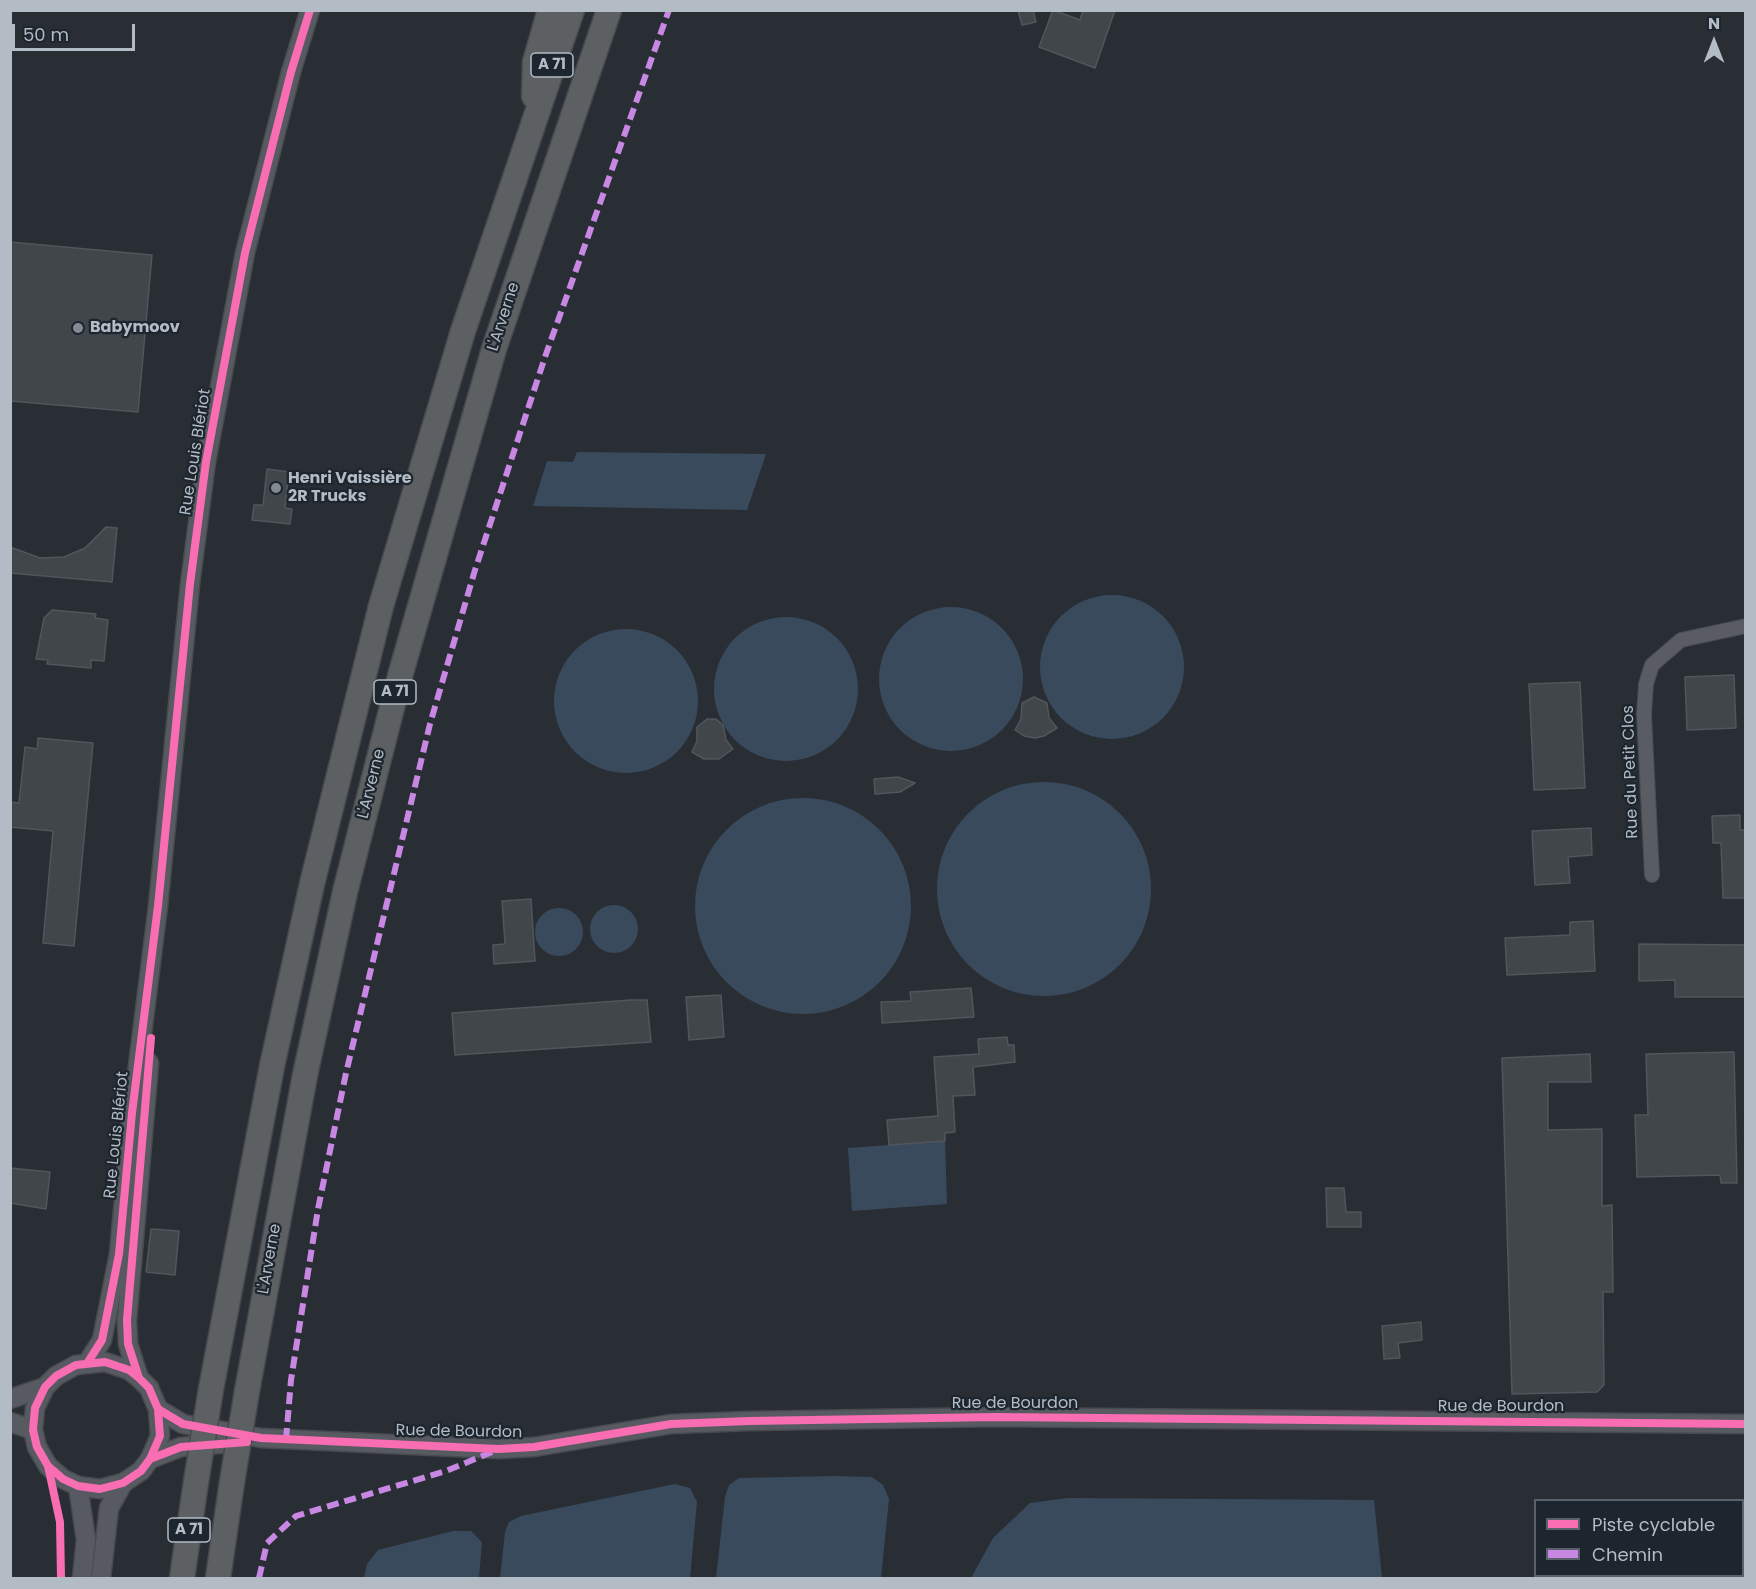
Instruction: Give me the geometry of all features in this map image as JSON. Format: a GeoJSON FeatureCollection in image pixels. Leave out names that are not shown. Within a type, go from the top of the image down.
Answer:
{"type":"FeatureCollection","features":[{"type":"Feature","properties":{"kind":"highway"},"geometry":{"type":"LineString","coordinates":[[533,121],[535,62],[550,10]]}},
{"type":"Feature","properties":{"kind":"highway","name":"A 71"},"geometry":{"type":"LineString","coordinates":[[182,1578],[211,1389],[272,1066],[347,740],[430,437],[533,121],[572,10]]}},
{"type":"Feature","properties":{"kind":"highway","name":"L'Arverne"},"geometry":{"type":"LineString","coordinates":[[218,1578],[247,1390],[305,1075],[345,892],[399,676],[494,349],[609,10]]}},
{"type":"Feature","properties":{"kind":"main road","name":"Rue Louis Blériot"},"geometry":{"type":"LineString","coordinates":[[88,1362],[102,1340],[115,1287],[132,1113],[158,906],[190,584],[206,462],[245,253],[285,94],[310,10]]}},
{"type":"Feature","properties":{"kind":"main road","name":"Rue Louis Blériot"},"geometry":{"type":"LineString","coordinates":[[139,1378],[128,1344],[128,1320],[146,1113],[158,906]]}},
{"type":"Feature","properties":{"kind":"main road"},"geometry":{"type":"LineString","coordinates":[[105,1362],[129,1370],[139,1378],[149,1388],[158,1408],[160,1436],[150,1459],[141,1471],[123,1483],[100,1489],[78,1486],[63,1479],[48,1466],[37,1447],[33,1430],[35,1408],[45,1387],[56,1376],[76,1365],[105,1362]]}},
{"type":"Feature","properties":{"kind":"main road"},"geometry":{"type":"LineString","coordinates":[[10,1399],[45,1387]]}},
{"type":"Feature","properties":{"kind":"main road","name":"Rue de Bourdon"},"geometry":{"type":"LineString","coordinates":[[158,1408],[183,1424],[286,1440]]}},
{"type":"Feature","properties":{"kind":"main road","name":"Rue de Bourdon"},"geometry":{"type":"LineString","coordinates":[[150,1459],[181,1447],[286,1440],[498,1449],[534,1447],[671,1424],[995,1417],[1746,1424]]}},
{"type":"Feature","properties":{"kind":"main road"},"geometry":{"type":"LineString","coordinates":[[10,1422],[33,1430]]}},
{"type":"Feature","properties":{"kind":"main road"},"geometry":{"type":"LineString","coordinates":[[100,1578],[109,1508],[123,1483]]}},
{"type":"Feature","properties":{"kind":"main road"},"geometry":{"type":"LineString","coordinates":[[78,1486],[86,1540],[82,1578]]}},
{"type":"Feature","properties":{"kind":"street","name":"Rue du Petit Clos"},"geometry":{"type":"LineString","coordinates":[[1652,875],[1644,714],[1646,684],[1652,665],[1681,640],[1746,626]]}},
{"type":"Feature","properties":{"kind":"water"},"geometry":{"type":"Polygon","coordinates":[[[577,452],[766,454],[747,510],[533,506],[547,461],[573,462],[577,452]]]}},
{"type":"Feature","properties":{"kind":"water"},"geometry":{"type":"Polygon","coordinates":[[[1112,595],[1139,601],[1152,607],[1163,616],[1172,627],[1178,640],[1184,667],[1178,694],[1172,707],[1163,718],[1152,727],[1139,733],[1112,739],[1085,733],[1072,727],[1061,718],[1052,707],[1046,694],[1040,667],[1046,640],[1052,627],[1061,616],[1072,607],[1085,601],[1112,595]]]}},
{"type":"Feature","properties":{"kind":"water"},"geometry":{"type":"Polygon","coordinates":[[[951,607],[978,613],[991,619],[1002,628],[1011,639],[1017,652],[1023,679],[1017,706],[1011,719],[1002,730],[991,739],[978,745],[951,751],[924,745],[911,739],[900,730],[891,719],[885,706],[879,679],[885,652],[891,639],[900,628],[911,619],[924,613],[951,607]]]}},
{"type":"Feature","properties":{"kind":"water"},"geometry":{"type":"Polygon","coordinates":[[[786,617],[813,623],[826,629],[837,638],[846,649],[852,662],[858,689],[852,716],[846,729],[837,740],[826,749],[813,755],[786,761],[759,755],[746,749],[735,740],[726,729],[720,716],[714,689],[720,662],[726,649],[735,638],[746,629],[759,623],[786,617]]]}},
{"type":"Feature","properties":{"kind":"water"},"geometry":{"type":"Polygon","coordinates":[[[626,629],[654,635],[677,650],[692,673],[698,701],[692,729],[677,752],[654,767],[626,773],[598,767],[575,752],[560,729],[554,701],[560,673],[575,650],[598,635],[626,629]]]}},
{"type":"Feature","properties":{"kind":"water"},"geometry":{"type":"Polygon","coordinates":[[[1033,782],[1055,782],[1085,790],[1104,800],[1120,813],[1133,829],[1143,848],[1151,878],[1151,900],[1143,930],[1133,949],[1120,965],[1104,978],[1075,992],[1055,996],[1033,996],[1013,992],[993,983],[976,972],[961,957],[941,920],[937,900],[937,878],[941,858],[950,838],[961,821],[976,806],[1013,786],[1033,782]]]}},
{"type":"Feature","properties":{"kind":"water"},"geometry":{"type":"Polygon","coordinates":[[[792,798],[814,798],[834,802],[854,810],[880,829],[899,855],[907,875],[911,906],[907,937],[899,957],[880,983],[854,1002],[834,1010],[814,1014],[792,1014],[772,1010],[752,1002],[734,990],[719,975],[707,957],[699,937],[695,917],[695,895],[699,875],[707,855],[719,837],[734,822],[752,810],[772,802],[792,798]]]}},
{"type":"Feature","properties":{"kind":"water"},"geometry":{"type":"Polygon","coordinates":[[[614,905],[631,912],[638,929],[631,946],[614,953],[597,946],[590,929],[597,912],[614,905]]]}},
{"type":"Feature","properties":{"kind":"water"},"geometry":{"type":"Polygon","coordinates":[[[559,908],[576,915],[583,932],[576,949],[559,956],[542,949],[535,932],[542,915],[559,908]]]}},
{"type":"Feature","properties":{"kind":"water"},"geometry":{"type":"Polygon","coordinates":[[[945,1141],[947,1204],[852,1211],[848,1148],[945,1141]]]}},
{"type":"Feature","properties":{"kind":"water"},"geometry":{"type":"Polygon","coordinates":[[[872,1477],[883,1485],[889,1499],[881,1578],[716,1578],[725,1497],[729,1485],[739,1478],[872,1477]]]}},
{"type":"Feature","properties":{"kind":"water"},"geometry":{"type":"Polygon","coordinates":[[[675,1484],[690,1488],[697,1502],[690,1578],[500,1578],[505,1532],[509,1522],[521,1516],[675,1484]]]}},
{"type":"Feature","properties":{"kind":"water"},"geometry":{"type":"Polygon","coordinates":[[[1068,1498],[1374,1500],[1382,1578],[971,1578],[993,1538],[1030,1503],[1068,1498]]]}},
{"type":"Feature","properties":{"kind":"water"},"geometry":{"type":"Polygon","coordinates":[[[453,1531],[471,1531],[482,1542],[479,1578],[364,1578],[367,1564],[378,1550],[453,1531]]]}},
{"type":"Feature","properties":{"kind":"building"},"geometry":{"type":"Polygon","coordinates":[[[1018,10],[1033,10],[1036,22],[1022,25],[1018,10]]]}},
{"type":"Feature","properties":{"kind":"building"},"geometry":{"type":"Polygon","coordinates":[[[1053,10],[1080,20],[1083,10],[1115,10],[1095,68],[1039,47],[1053,10]]]}},
{"type":"Feature","properties":{"kind":"building","name":"Babymoov"},"geometry":{"type":"Polygon","coordinates":[[[10,242],[152,255],[138,412],[10,401],[10,242]]]}},
{"type":"Feature","properties":{"kind":"building","name":"Henri Vaissière 2R Trucks"},"geometry":{"type":"Polygon","coordinates":[[[267,469],[289,472],[285,508],[292,509],[290,524],[252,520],[254,505],[263,505],[267,469]]]}},
{"type":"Feature","properties":{"kind":"building"},"geometry":{"type":"Polygon","coordinates":[[[106,527],[117,528],[112,582],[10,573],[10,547],[40,558],[64,557],[85,548],[106,527]]]}},
{"type":"Feature","properties":{"kind":"building"},"geometry":{"type":"Polygon","coordinates":[[[52,610],[96,614],[95,618],[108,620],[104,661],[91,660],[91,668],[47,664],[48,660],[36,659],[44,618],[52,610]]]}},
{"type":"Feature","properties":{"kind":"building"},"geometry":{"type":"Polygon","coordinates":[[[1734,675],[1736,728],[1687,730],[1685,677],[1734,675]]]}},
{"type":"Feature","properties":{"kind":"building"},"geometry":{"type":"Polygon","coordinates":[[[1580,682],[1585,788],[1534,790],[1529,684],[1580,682]]]}},
{"type":"Feature","properties":{"kind":"building"},"geometry":{"type":"Polygon","coordinates":[[[1034,697],[1047,703],[1049,718],[1057,728],[1044,736],[1035,738],[1024,736],[1015,730],[1021,719],[1022,703],[1034,697]]]}},
{"type":"Feature","properties":{"kind":"building"},"geometry":{"type":"Polygon","coordinates":[[[707,719],[716,719],[723,725],[726,740],[733,749],[719,759],[704,759],[692,752],[697,741],[697,727],[707,719]]]}},
{"type":"Feature","properties":{"kind":"building"},"geometry":{"type":"Polygon","coordinates":[[[38,738],[93,743],[74,946],[43,943],[53,831],[10,827],[10,802],[19,803],[25,747],[37,749],[38,738]]]}},
{"type":"Feature","properties":{"kind":"building"},"geometry":{"type":"Polygon","coordinates":[[[898,777],[915,783],[900,792],[875,794],[874,779],[898,777]]]}},
{"type":"Feature","properties":{"kind":"building"},"geometry":{"type":"Polygon","coordinates":[[[1740,815],[1740,830],[1746,830],[1746,898],[1723,898],[1721,843],[1713,843],[1712,816],[1740,815]]]}},
{"type":"Feature","properties":{"kind":"building"},"geometry":{"type":"Polygon","coordinates":[[[1591,828],[1592,855],[1568,857],[1570,883],[1535,885],[1532,831],[1591,828]]]}},
{"type":"Feature","properties":{"kind":"building"},"geometry":{"type":"Polygon","coordinates":[[[531,899],[535,961],[494,964],[493,945],[505,944],[502,901],[531,899]]]}},
{"type":"Feature","properties":{"kind":"building"},"geometry":{"type":"Polygon","coordinates":[[[1593,921],[1595,971],[1507,975],[1505,938],[1570,935],[1570,922],[1593,921]]]}},
{"type":"Feature","properties":{"kind":"building"},"geometry":{"type":"Polygon","coordinates":[[[1639,944],[1746,945],[1746,997],[1675,997],[1675,980],[1639,981],[1639,944]]]}},
{"type":"Feature","properties":{"kind":"building"},"geometry":{"type":"Polygon","coordinates":[[[971,988],[974,1017],[882,1023],[881,1002],[911,1001],[910,992],[971,988]]]}},
{"type":"Feature","properties":{"kind":"building"},"geometry":{"type":"Polygon","coordinates":[[[721,995],[724,1037],[689,1040],[686,997],[721,995]]]}},
{"type":"Feature","properties":{"kind":"building"},"geometry":{"type":"Polygon","coordinates":[[[647,1000],[651,1042],[455,1055],[452,1013],[647,1000]]]}},
{"type":"Feature","properties":{"kind":"building"},"geometry":{"type":"Polygon","coordinates":[[[1007,1037],[1008,1045],[1014,1045],[1015,1062],[973,1067],[975,1095],[953,1096],[955,1132],[945,1133],[945,1141],[889,1145],[887,1120],[938,1116],[934,1057],[979,1054],[978,1039],[1007,1037]]]}},
{"type":"Feature","properties":{"kind":"building"},"geometry":{"type":"Polygon","coordinates":[[[1734,1052],[1737,1183],[1721,1183],[1720,1175],[1637,1177],[1635,1115],[1648,1115],[1646,1054],[1734,1052]]]}},
{"type":"Feature","properties":{"kind":"building"},"geometry":{"type":"Polygon","coordinates":[[[1590,1054],[1591,1082],[1548,1082],[1548,1130],[1602,1129],[1602,1206],[1612,1205],[1613,1292],[1603,1292],[1604,1385],[1597,1392],[1512,1394],[1502,1058],[1590,1054]]]}},
{"type":"Feature","properties":{"kind":"building"},"geometry":{"type":"Polygon","coordinates":[[[10,1168],[50,1172],[46,1209],[10,1203],[10,1168]]]}},
{"type":"Feature","properties":{"kind":"building"},"geometry":{"type":"Polygon","coordinates":[[[1326,1188],[1344,1188],[1346,1212],[1361,1212],[1361,1227],[1327,1227],[1326,1188]]]}},
{"type":"Feature","properties":{"kind":"building"},"geometry":{"type":"Polygon","coordinates":[[[151,1229],[179,1231],[175,1275],[146,1272],[151,1229]]]}},
{"type":"Feature","properties":{"kind":"building"},"geometry":{"type":"Polygon","coordinates":[[[1421,1322],[1422,1340],[1398,1343],[1400,1358],[1384,1359],[1382,1326],[1421,1322]]]}},
{"type":"Feature","properties":{"kind":"marked path"},"geometry":{"type":"LineString","coordinates":[[286,1440],[291,1380],[318,1209],[346,1073],[430,724],[475,570],[545,357],[669,10]]}},
{"type":"Feature","properties":{"kind":"marked path"},"geometry":{"type":"LineString","coordinates":[[259,1578],[267,1543],[296,1516],[446,1471],[492,1452]]}},
{"type":"Feature","properties":{"kind":"cycle path"},"geometry":{"type":"LineString","coordinates":[[88,1362],[102,1340],[119,1254],[132,1113],[158,906],[190,584],[206,462],[245,253],[291,72],[310,10]]}},
{"type":"Feature","properties":{"kind":"cycle path"},"geometry":{"type":"LineString","coordinates":[[139,1378],[129,1370],[105,1362],[76,1365],[56,1376],[45,1387],[35,1408],[33,1430],[37,1447],[48,1466],[63,1479],[78,1486],[100,1489],[123,1483],[141,1471],[150,1459],[160,1436],[158,1409],[149,1388],[139,1378],[128,1344],[127,1320],[151,1038]]}},
{"type":"Feature","properties":{"kind":"cycle path"},"geometry":{"type":"LineString","coordinates":[[158,1409],[183,1424],[261,1438],[498,1449],[534,1447],[671,1424],[749,1421],[995,1417],[1746,1424]]}},
{"type":"Feature","properties":{"kind":"cycle path"},"geometry":{"type":"LineString","coordinates":[[150,1459],[181,1447],[247,1442]]}},
{"type":"Feature","properties":{"kind":"cycle path"},"geometry":{"type":"LineString","coordinates":[[48,1466],[60,1522],[61,1578]]}},
{"type":"Feature","properties":{"kind":"place","name":"Babymoov"},"geometry":{"type":"Point","coordinates":[78,328]}},
{"type":"Feature","properties":{"kind":"place","name":"Henri Vaissière 2R Trucks"},"geometry":{"type":"Point","coordinates":[276,488]}}]}
